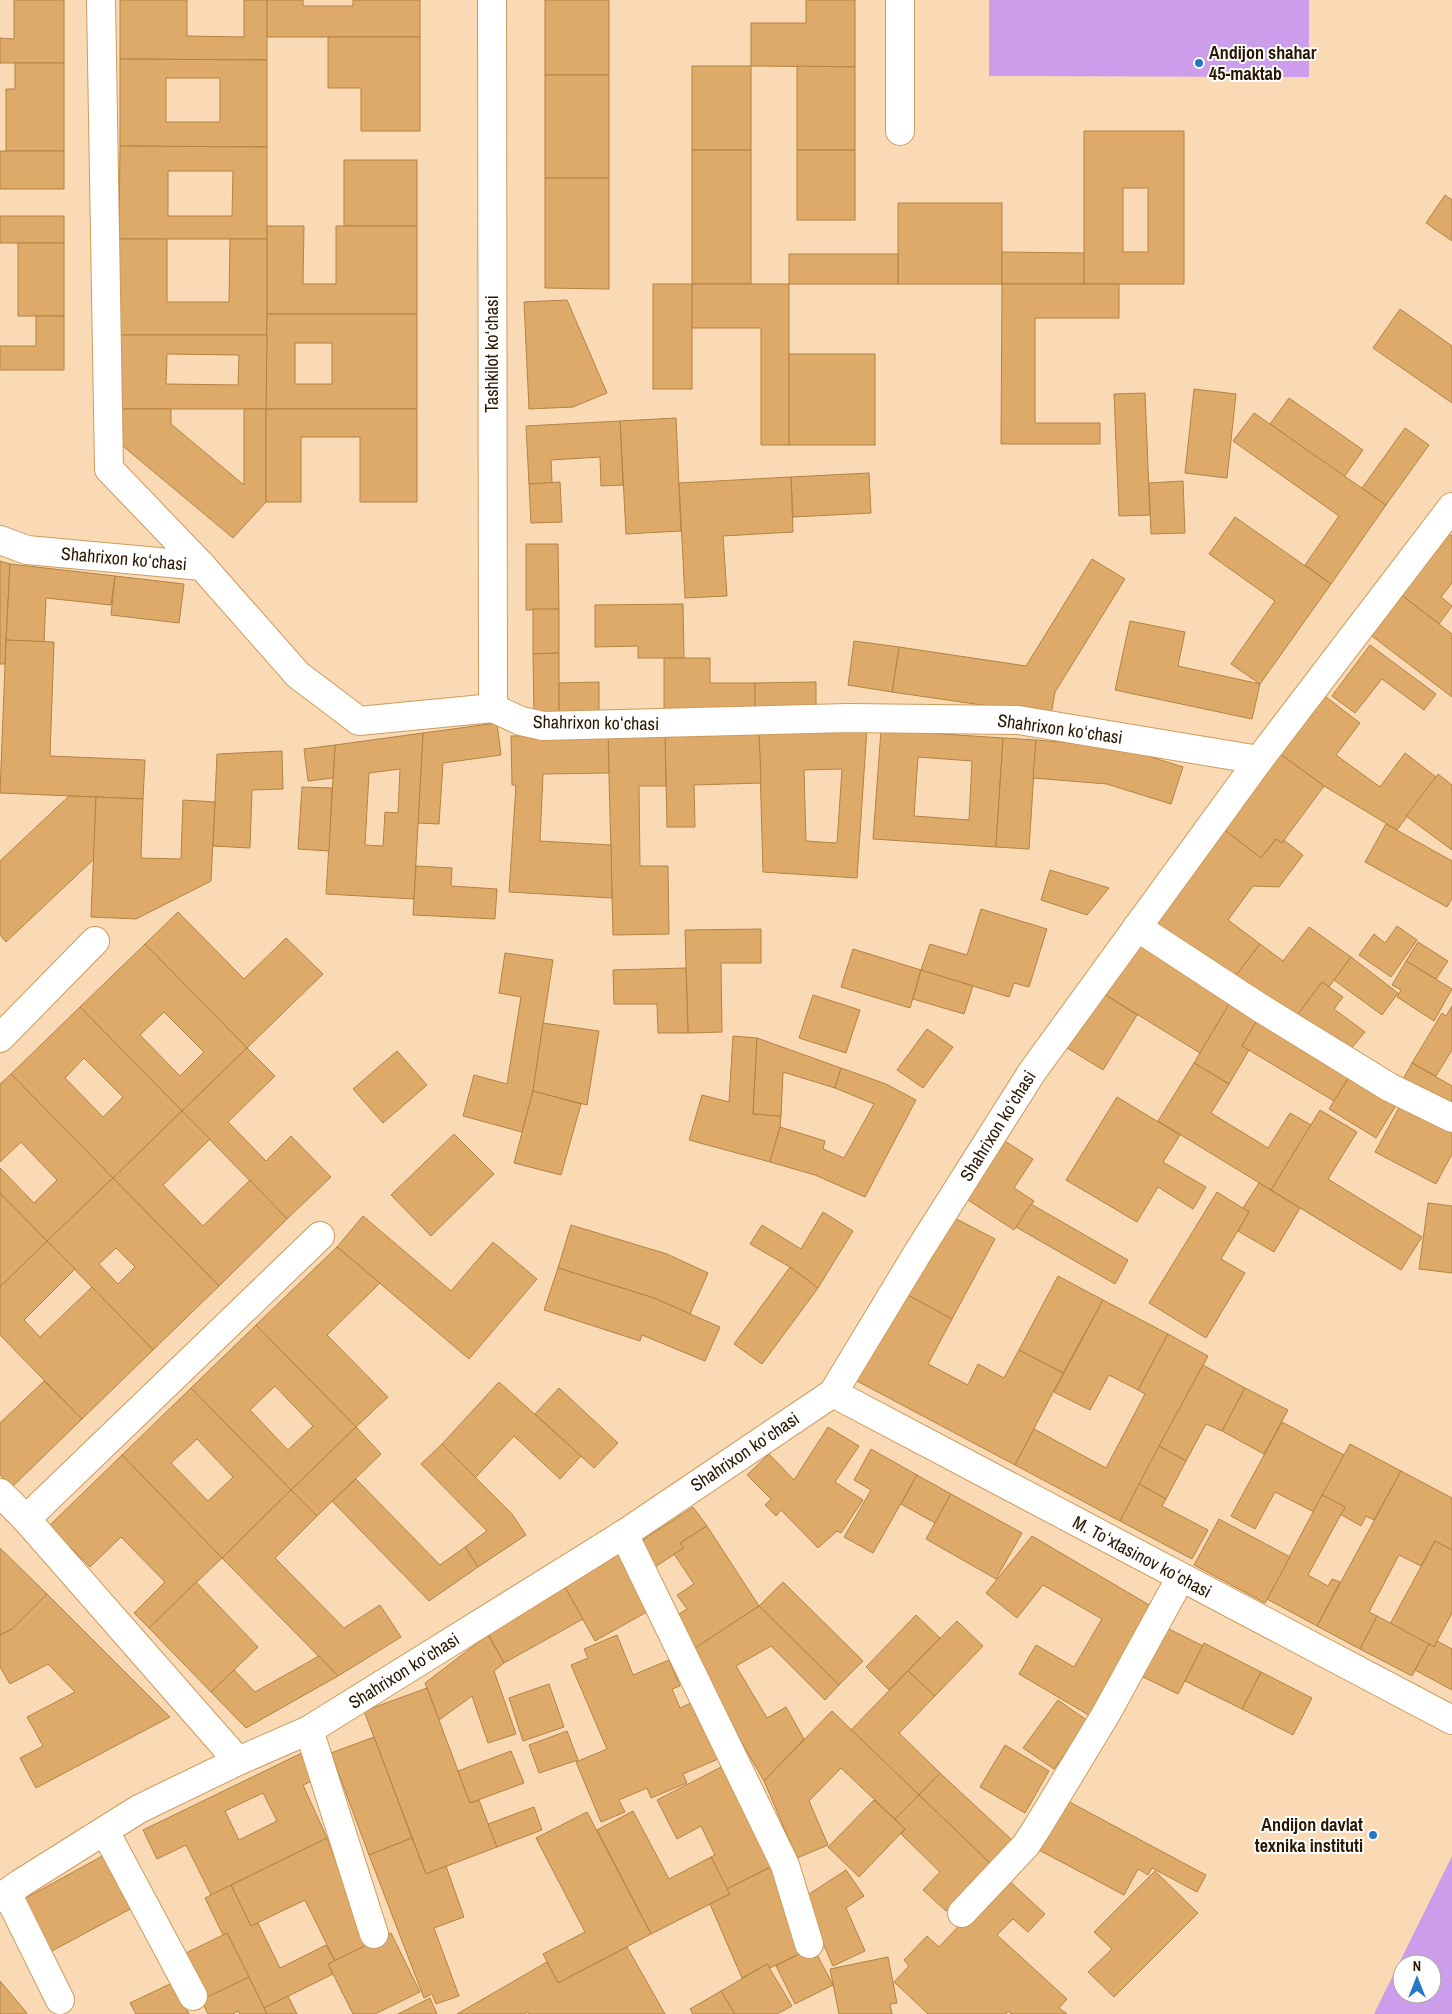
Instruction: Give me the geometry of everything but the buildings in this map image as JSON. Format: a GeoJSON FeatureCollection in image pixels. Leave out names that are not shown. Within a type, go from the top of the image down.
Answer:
{"type":"FeatureCollection","features":[{"type":"Feature","properties":{"kind":"street"},"geometry":{"type":"LineString","coordinates":[[101,0],[109,469],[202,566]]}},
{"type":"Feature","properties":{"kind":"street","name":"Tashkilot koʻchasi"},"geometry":{"type":"LineString","coordinates":[[492,0],[493,708]]}},
{"type":"Feature","properties":{"kind":"street"},"geometry":{"type":"LineString","coordinates":[[900,0],[900,131]]}},
{"type":"Feature","properties":{"kind":"street","name":"Shahrixon koʻchasi"},"geometry":{"type":"LineString","coordinates":[[3,1896],[20,1883],[139,1809],[238,1761],[309,1730],[624,1534],[833,1394],[922,1246],[1032,1072],[1259,760],[1452,507]]}},
{"type":"Feature","properties":{"kind":"street","name":"Shahrixon koʻchasi"},"geometry":{"type":"LineString","coordinates":[[0,540],[28,550],[202,566],[298,676],[359,721],[493,708],[521,721],[544,726],[848,718],[1018,720],[1259,760]]}},
{"type":"Feature","properties":{"kind":"street"},"geometry":{"type":"LineString","coordinates":[[1136,927],[1389,1088],[1452,1118]]}},
{"type":"Feature","properties":{"kind":"street"},"geometry":{"type":"LineString","coordinates":[[0,1038],[95,941]]}},
{"type":"Feature","properties":{"kind":"street"},"geometry":{"type":"LineString","coordinates":[[26,1519],[320,1236]]}},
{"type":"Feature","properties":{"kind":"street","name":"M. Toʻxtasinov koʻchasi"},"geometry":{"type":"LineString","coordinates":[[833,1394],[1452,1720]]}},
{"type":"Feature","properties":{"kind":"street"},"geometry":{"type":"LineString","coordinates":[[0,1493],[26,1519],[238,1761]]}},
{"type":"Feature","properties":{"kind":"street"},"geometry":{"type":"LineString","coordinates":[[624,1534],[785,1865],[809,1944]]}},
{"type":"Feature","properties":{"kind":"street"},"geometry":{"type":"LineString","coordinates":[[962,1913],[1026,1845],[1106,1714],[1181,1577]]}},
{"type":"Feature","properties":{"kind":"street"},"geometry":{"type":"LineString","coordinates":[[309,1730],[374,1934]]}},
{"type":"Feature","properties":{"kind":"street"},"geometry":{"type":"LineString","coordinates":[[104,1831],[192,1996]]}},
{"type":"Feature","properties":{"kind":"street"},"geometry":{"type":"LineString","coordinates":[[3,1896],[60,2000]]}},
{"type":"Feature","properties":{"kind":"shaded area"},"geometry":{"type":"Polygon","coordinates":[[[989,0],[1309,0],[1309,77],[989,76],[989,0]]]}},
{"type":"Feature","properties":{"kind":"shaded area"},"geometry":{"type":"Polygon","coordinates":[[[1452,1856],[1452,2014],[1374,2014],[1392,1978],[1392,2004],[1442,2004],[1442,1954],[1404,1954],[1452,1856]]]}},
{"type":"Feature","properties":{"kind":"place","name":"Andijon shahar 45-maktab"},"geometry":{"type":"Point","coordinates":[1199,63]}},
{"type":"Feature","properties":{"kind":"place","name":"Andijon davlat texnika instituti"},"geometry":{"type":"Point","coordinates":[1373,1835]}}]}
